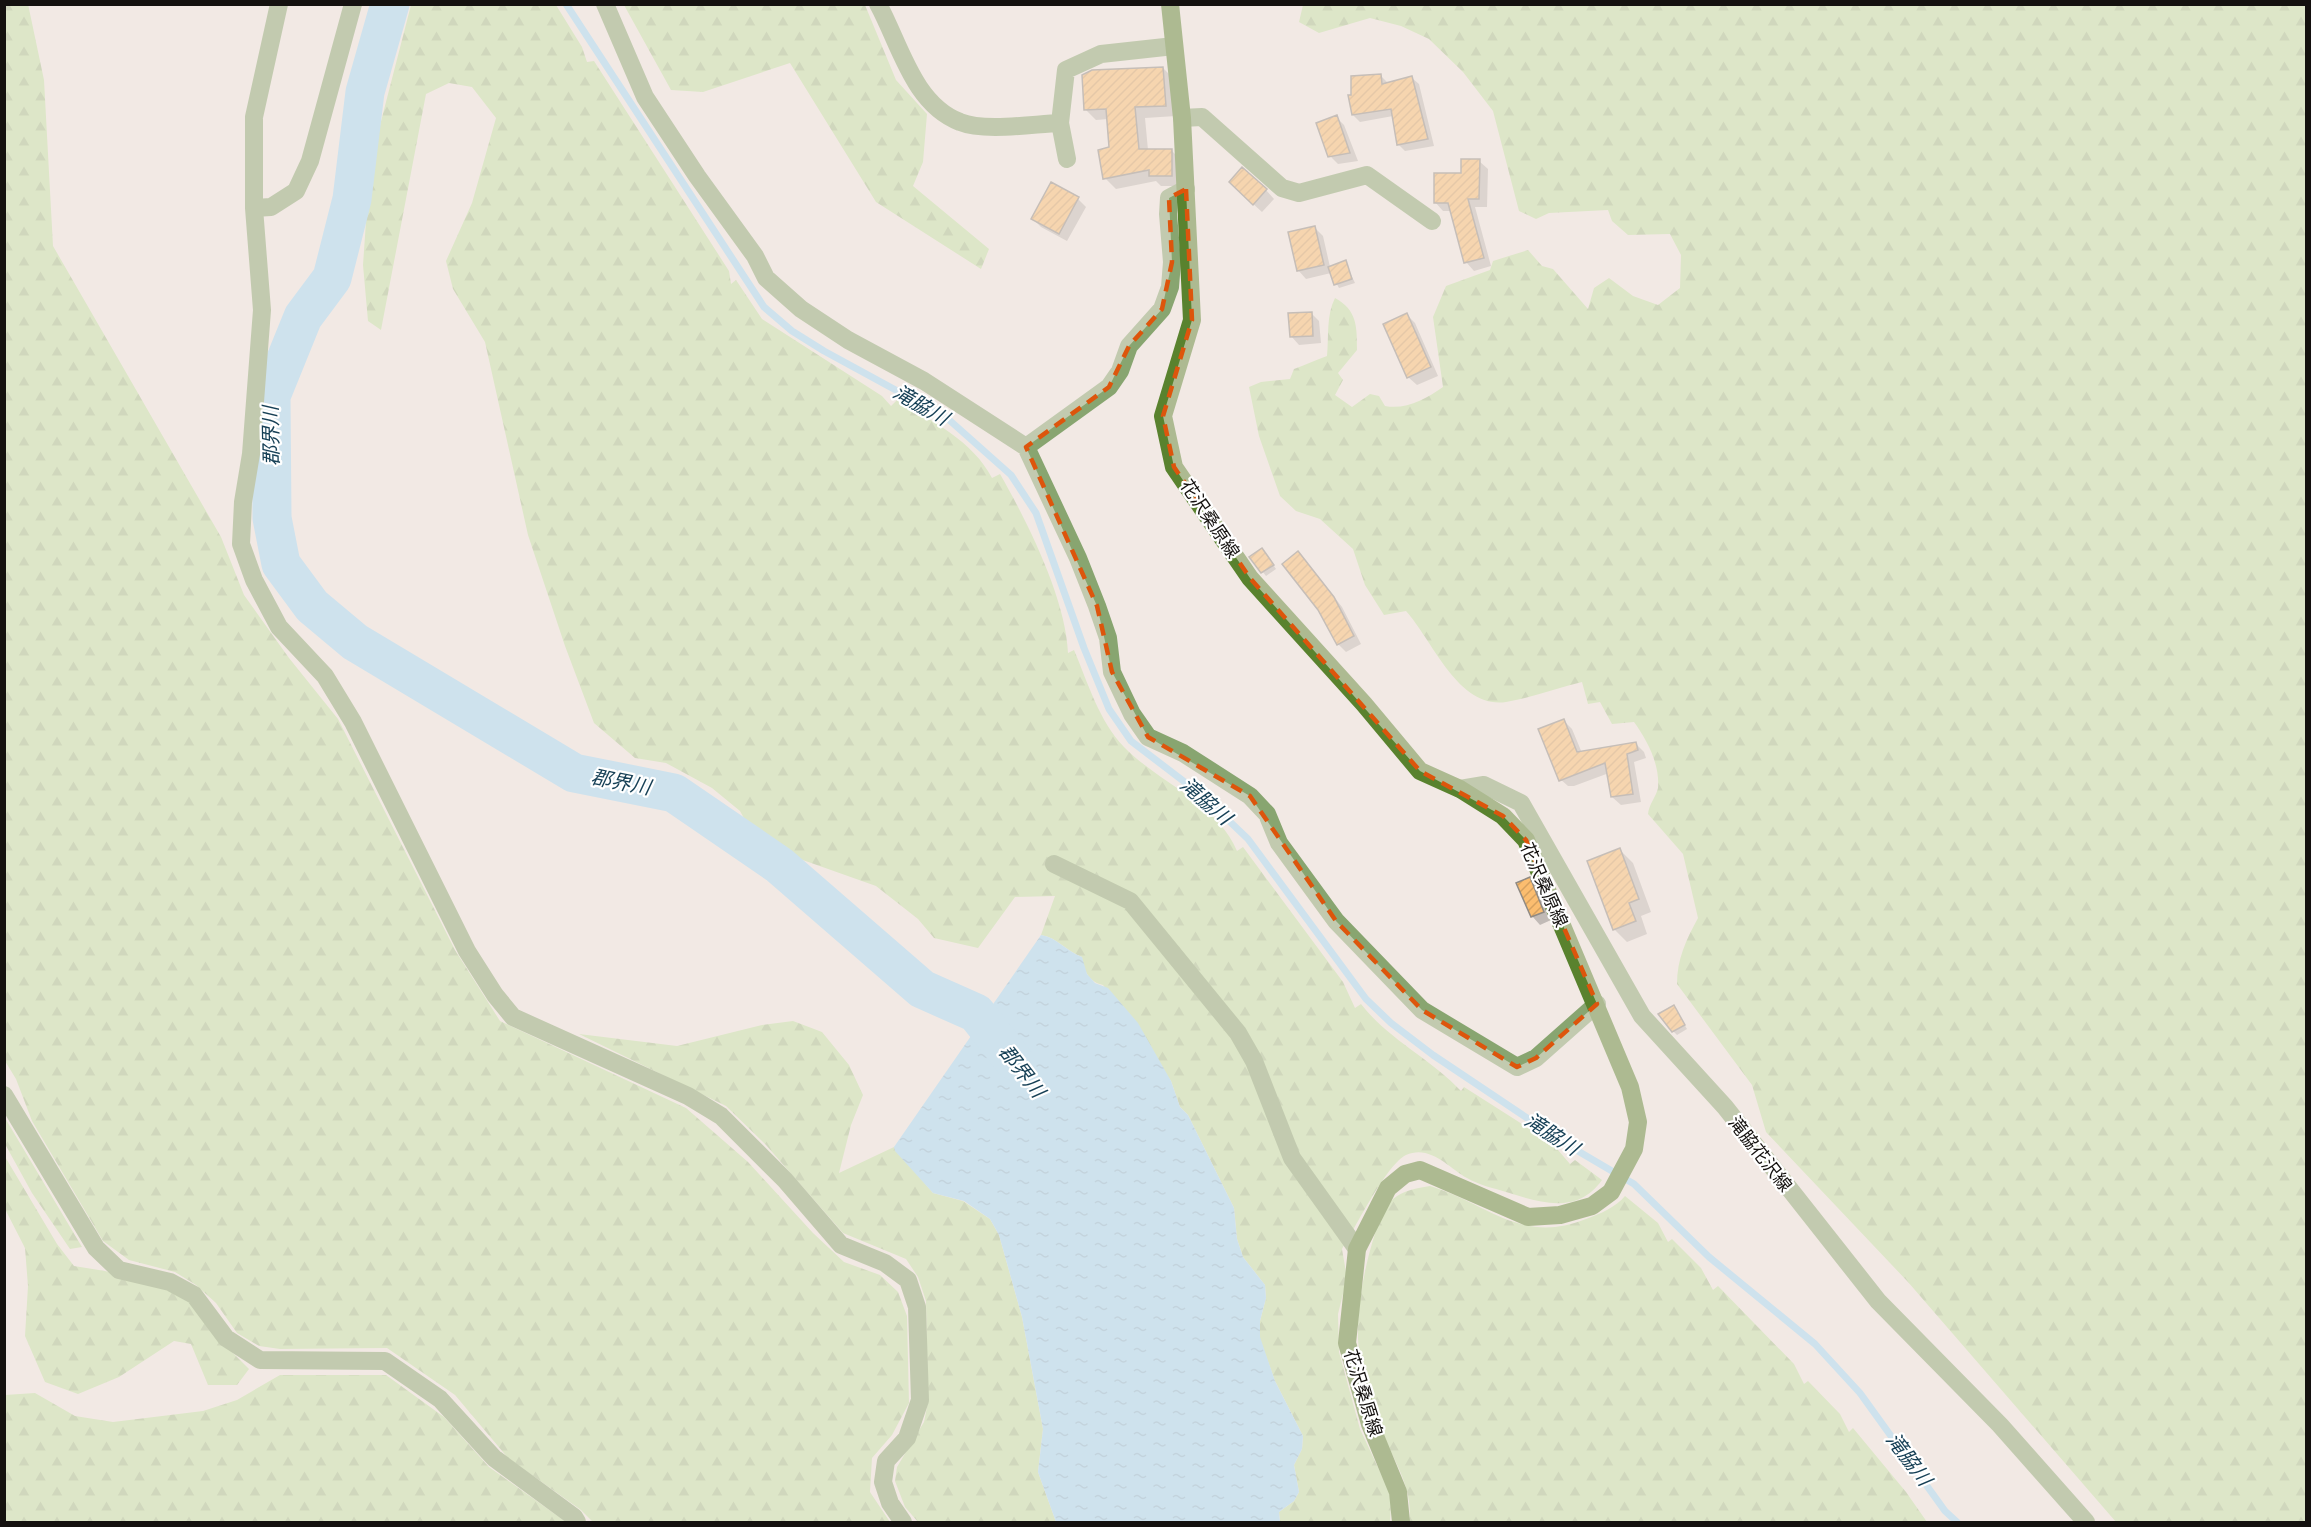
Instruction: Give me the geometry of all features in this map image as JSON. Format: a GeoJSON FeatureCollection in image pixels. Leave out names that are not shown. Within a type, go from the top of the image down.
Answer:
{"type":"FeatureCollection","features":[{"type":"Feature","properties":{"kind":"main road","name":"花沢桑原線"},"geometry":{"type":"LineString","coordinates":[[1170,4],[1182,118],[1192,320],[1163,416],[1174,467],[1250,578],[1350,687],[1420,771],[1460,789],[1503,816],[1526,840],[1630,1087],[1638,1122],[1634,1149],[1611,1192],[1592,1206],[1560,1215],[1528,1217],[1420,1170],[1405,1174],[1389,1188],[1357,1249],[1347,1343],[1370,1424],[1398,1492],[1401,1522]]}},
{"type":"Feature","properties":{"kind":"street"},"geometry":{"type":"LineString","coordinates":[[279,4],[254,117],[254,208],[262,310],[251,454],[243,502],[241,544],[254,580],[279,627],[325,676],[353,722],[467,951],[495,995],[513,1017],[688,1096],[721,1116],[785,1180],[841,1245],[885,1263],[908,1280],[917,1307],[920,1400],[908,1438],[886,1461],[884,1482],[890,1503],[903,1522]]}},
{"type":"Feature","properties":{"kind":"street"},"geometry":{"type":"LineString","coordinates":[[254,208],[271,207],[296,191],[310,161],[353,4]]}},
{"type":"Feature","properties":{"kind":"street"},"geometry":{"type":"LineString","coordinates":[[605,4],[645,97],[697,176],[755,256],[766,278],[801,309],[848,340],[924,381],[1026,447],[1094,596],[1108,638],[1112,672],[1132,714],[1148,737],[1183,753],[1250,796],[1267,814],[1284,850],[1336,921],[1422,1010],[1517,1067],[1536,1059],[1597,1004]]}},
{"type":"Feature","properties":{"kind":"street"},"geometry":{"type":"LineString","coordinates":[[878,4],[916,81],[945,113],[961,123],[984,126],[1060,123]]}},
{"type":"Feature","properties":{"kind":"street"},"geometry":{"type":"LineString","coordinates":[[1067,159],[1060,123],[1066,70],[1101,54],[1174,46]]}},
{"type":"Feature","properties":{"kind":"street"},"geometry":{"type":"LineString","coordinates":[[1182,118],[1202,117],[1282,188],[1299,193],[1367,175],[1432,221]]}},
{"type":"Feature","properties":{"kind":"street"},"geometry":{"type":"LineString","coordinates":[[1026,447],[1109,387],[1120,371],[1129,346],[1162,309],[1170,287],[1172,262],[1169,198],[1186,189]]}},
{"type":"Feature","properties":{"kind":"street","name":"滝脇花沢線"},"geometry":{"type":"LineString","coordinates":[[1460,789],[1484,785],[1521,803],[1642,1016],[1725,1107],[1878,1301],[2000,1425],[2086,1522]]}},
{"type":"Feature","properties":{"kind":"street"},"geometry":{"type":"LineString","coordinates":[[1054,864],[1131,901],[1231,1024],[1254,1061],[1292,1158],[1357,1249]]}},
{"type":"Feature","properties":{"kind":"street"},"geometry":{"type":"LineString","coordinates":[[4,1095],[96,1248],[119,1270],[170,1282],[194,1295],[226,1338],[260,1360],[385,1361],[440,1399],[494,1458],[574,1516],[578,1522]]}},
{"type":"Feature","properties":{"kind":"highlighted area"},"geometry":{"type":"Polygon","coordinates":[[[1186,189],[1192,320],[1163,416],[1174,467],[1250,578],[1420,771],[1503,816],[1526,840],[1597,1004],[1536,1058],[1517,1067],[1422,1010],[1336,921],[1250,796],[1148,737],[1112,672],[1097,606],[1026,447],[1109,387],[1129,346],[1162,309],[1172,262],[1169,198],[1186,189]]]}},
{"type":"Feature","properties":{"kind":"green space"},"geometry":{"type":"Polygon","coordinates":[[[28,4],[44,80],[53,246],[221,537],[244,595],[289,658],[338,719],[455,950],[500,1021],[686,1108],[748,1162],[813,1233],[844,1262],[880,1275],[898,1292],[907,1316],[909,1403],[892,1435],[872,1458],[870,1492],[890,1522],[593,1522],[581,1510],[508,1458],[455,1395],[387,1348],[280,1349],[259,1346],[237,1333],[216,1303],[196,1285],[175,1272],[129,1260],[103,1241],[32,1121],[16,1079],[5,1061],[4,5],[28,4]]]}},
{"type":"Feature","properties":{"kind":"green space"},"geometry":{"type":"Polygon","coordinates":[[[411,5],[556,5],[582,47],[587,62],[594,61],[729,271],[731,284],[736,280],[762,319],[882,396],[891,406],[897,400],[937,424],[974,453],[992,478],[1000,474],[1033,537],[1053,585],[1066,632],[1068,653],[1074,650],[1095,701],[1115,737],[1138,760],[1202,806],[1228,834],[1237,851],[1243,847],[1343,982],[1355,1008],[1361,1004],[1384,1028],[1461,1091],[1464,1087],[1552,1143],[1570,1164],[1575,1160],[1602,1180],[1592,1191],[1581,1198],[1570,1202],[1545,1202],[1481,1184],[1467,1178],[1431,1155],[1415,1152],[1398,1161],[1372,1198],[1342,1249],[1347,1278],[1338,1314],[1339,1352],[1360,1429],[1389,1491],[1390,1522],[1280,1522],[1279,1512],[1294,1501],[1299,1492],[1294,1465],[1302,1449],[1303,1436],[1275,1381],[1259,1337],[1260,1321],[1266,1298],[1265,1285],[1243,1257],[1237,1239],[1234,1208],[1188,1115],[1180,1107],[1171,1081],[1103,985],[1088,975],[1082,957],[1041,935],[1055,896],[1015,897],[978,948],[934,938],[918,919],[876,886],[783,853],[750,829],[740,811],[712,788],[666,763],[635,758],[594,723],[565,646],[528,535],[485,342],[453,289],[446,261],[472,203],[496,118],[472,87],[449,83],[426,94],[381,330],[368,321],[363,265],[370,164],[411,5]]]}},
{"type":"Feature","properties":{"kind":"green space"},"geometry":{"type":"Polygon","coordinates":[[[624,5],[865,5],[896,80],[927,114],[923,162],[913,186],[989,249],[981,269],[876,202],[790,63],[703,92],[671,90],[624,5]]]}},
{"type":"Feature","properties":{"kind":"green space"},"geometry":{"type":"Polygon","coordinates":[[[1303,5],[2306,5],[2306,1522],[2116,1522],[1908,1282],[1766,1132],[1752,1085],[1677,984],[1683,950],[1698,918],[1683,854],[1648,814],[1658,788],[1657,770],[1648,744],[1634,722],[1612,724],[1600,702],[1588,704],[1582,682],[1506,702],[1489,701],[1474,695],[1448,670],[1406,611],[1384,615],[1365,585],[1353,549],[1320,519],[1296,511],[1280,496],[1259,436],[1249,387],[1261,382],[1290,379],[1294,369],[1327,356],[1329,319],[1335,298],[1352,313],[1357,333],[1357,350],[1338,373],[1343,380],[1335,395],[1352,407],[1370,394],[1379,396],[1385,406],[1393,407],[1416,403],[1443,387],[1433,317],[1446,286],[1490,270],[1493,261],[1528,250],[1542,266],[1553,269],[1588,309],[1594,288],[1609,278],[1633,296],[1658,305],[1680,288],[1681,255],[1670,234],[1628,235],[1612,221],[1608,210],[1549,213],[1536,219],[1519,211],[1493,111],[1463,72],[1429,39],[1401,26],[1370,18],[1319,33],[1299,22],[1303,5]]]}},
{"type":"Feature","properties":{"kind":"green space"},"geometry":{"type":"Polygon","coordinates":[[[793,1021],[822,1032],[849,1065],[863,1095],[851,1125],[839,1173],[894,1147],[933,1193],[963,1201],[990,1219],[999,1235],[1022,1317],[1043,1429],[1038,1472],[1056,1522],[918,1522],[905,1507],[895,1481],[897,1467],[924,1422],[928,1402],[926,1301],[918,1277],[906,1259],[843,1233],[766,1145],[726,1106],[579,1034],[677,1046],[762,1025],[793,1021]]]}},
{"type":"Feature","properties":{"kind":"green space"},"geometry":{"type":"Polygon","coordinates":[[[4,1118],[82,1247],[70,1249],[32,1193],[5,1144],[4,1118]]]}},
{"type":"Feature","properties":{"kind":"green space"},"geometry":{"type":"Polygon","coordinates":[[[4,1155],[57,1244],[74,1266],[105,1271],[170,1289],[185,1296],[217,1337],[249,1369],[237,1385],[208,1385],[191,1344],[174,1341],[119,1377],[78,1394],[45,1382],[25,1336],[28,1286],[25,1248],[5,1209],[4,1155]]]}},
{"type":"Feature","properties":{"kind":"green space"},"geometry":{"type":"Polygon","coordinates":[[[1430,1186],[1506,1219],[1524,1225],[1542,1227],[1563,1226],[1591,1217],[1612,1207],[1625,1196],[1658,1223],[1668,1242],[1672,1239],[1701,1268],[1713,1290],[1718,1286],[1794,1364],[1804,1384],[1808,1381],[1840,1414],[1849,1432],[1853,1428],[1906,1492],[1927,1522],[1409,1522],[1410,1510],[1406,1487],[1378,1423],[1364,1373],[1358,1339],[1359,1315],[1370,1252],[1385,1208],[1397,1196],[1405,1192],[1430,1186]]]}},
{"type":"Feature","properties":{"kind":"green space"},"geometry":{"type":"Polygon","coordinates":[[[280,1375],[386,1375],[444,1417],[489,1467],[566,1522],[5,1522],[5,1395],[35,1393],[75,1416],[113,1422],[203,1411],[237,1400],[280,1375]]]}},
{"type":"Feature","properties":{"kind":"water"},"geometry":{"type":"Polygon","coordinates":[[[1041,935],[1082,957],[1087,974],[1095,983],[1108,988],[1138,1023],[1171,1081],[1180,1107],[1188,1115],[1234,1208],[1237,1239],[1243,1257],[1265,1285],[1266,1298],[1260,1321],[1260,1337],[1275,1381],[1303,1436],[1302,1449],[1294,1465],[1299,1492],[1294,1501],[1279,1512],[1280,1522],[1056,1522],[1038,1472],[1043,1429],[1022,1317],[999,1235],[990,1219],[964,1201],[933,1193],[895,1151],[894,1147],[1041,935]]]}},
{"type":"Feature","properties":{"kind":"building"},"geometry":{"type":"Polygon","coordinates":[[[1163,67],[1166,106],[1135,107],[1139,149],[1172,149],[1172,176],[1149,176],[1149,170],[1103,179],[1098,150],[1109,147],[1106,109],[1084,110],[1082,75],[1092,70],[1163,67]]]}},
{"type":"Feature","properties":{"kind":"building"},"geometry":{"type":"Polygon","coordinates":[[[1381,74],[1382,84],[1412,76],[1428,139],[1397,145],[1391,109],[1352,115],[1348,95],[1351,95],[1351,76],[1381,74]]]}},
{"type":"Feature","properties":{"kind":"building"},"geometry":{"type":"Polygon","coordinates":[[[1337,115],[1350,153],[1328,157],[1316,123],[1337,115]]]}},
{"type":"Feature","properties":{"kind":"building"},"geometry":{"type":"Polygon","coordinates":[[[1461,159],[1480,159],[1479,199],[1468,199],[1484,258],[1464,263],[1448,203],[1434,203],[1434,173],[1461,173],[1461,159]]]}},
{"type":"Feature","properties":{"kind":"building"},"geometry":{"type":"Polygon","coordinates":[[[1242,167],[1267,189],[1253,205],[1229,182],[1242,167]]]}},
{"type":"Feature","properties":{"kind":"building"},"geometry":{"type":"Polygon","coordinates":[[[1051,182],[1079,197],[1059,234],[1031,219],[1051,182]]]}},
{"type":"Feature","properties":{"kind":"building"},"geometry":{"type":"Polygon","coordinates":[[[1315,226],[1324,265],[1297,271],[1288,232],[1315,226]]]}},
{"type":"Feature","properties":{"kind":"building"},"geometry":{"type":"Polygon","coordinates":[[[1346,260],[1352,279],[1334,285],[1328,267],[1346,260]]]}},
{"type":"Feature","properties":{"kind":"building"},"geometry":{"type":"Polygon","coordinates":[[[1312,312],[1313,336],[1290,337],[1288,313],[1312,312]]]}},
{"type":"Feature","properties":{"kind":"building"},"geometry":{"type":"Polygon","coordinates":[[[1407,313],[1431,367],[1407,378],[1383,324],[1407,313]]]}},
{"type":"Feature","properties":{"kind":"building"},"geometry":{"type":"Polygon","coordinates":[[[1262,548],[1274,565],[1261,573],[1249,557],[1262,548]]]}},
{"type":"Feature","properties":{"kind":"building"},"geometry":{"type":"Polygon","coordinates":[[[1298,551],[1334,597],[1354,636],[1337,645],[1318,610],[1282,564],[1298,551]]]}},
{"type":"Feature","properties":{"kind":"building"},"geometry":{"type":"Polygon","coordinates":[[[1564,719],[1577,752],[1636,742],[1638,750],[1627,754],[1633,794],[1611,797],[1605,763],[1559,781],[1538,729],[1564,719]]]}},
{"type":"Feature","properties":{"kind":"building"},"geometry":{"type":"Polygon","coordinates":[[[1620,848],[1639,899],[1629,903],[1636,921],[1613,930],[1587,861],[1620,848]]]}},
{"type":"Feature","properties":{"kind":"building"},"geometry":{"type":"Polygon","coordinates":[[[1530,877],[1544,912],[1531,917],[1516,883],[1530,877]]]}},
{"type":"Feature","properties":{"kind":"building"},"geometry":{"type":"Polygon","coordinates":[[[1674,1005],[1685,1025],[1672,1032],[1658,1014],[1674,1005]]]}},
{"type":"Feature","properties":{"kind":"waterway","name":"郡界川"},"geometry":{"type":"LineString","coordinates":[[390,4],[365,92],[352,199],[332,278],[303,317],[271,396],[272,518],[281,564],[312,606],[355,642],[574,773],[674,793],[779,865],[922,989],[976,1013],[1014,1061]]}},
{"type":"Feature","properties":{"kind":"waterway","name":"滝脇川"},"geometry":{"type":"LineString","coordinates":[[566,4],[764,307],[792,331],[824,351],[947,418],[1011,475],[1036,513],[1084,648],[1109,709],[1131,741],[1203,796],[1248,839],[1366,999],[1391,1023],[1433,1055],[1566,1144],[1634,1184],[1709,1257],[1815,1344],[1860,1393],[1945,1511],[1957,1522]]}}]}
